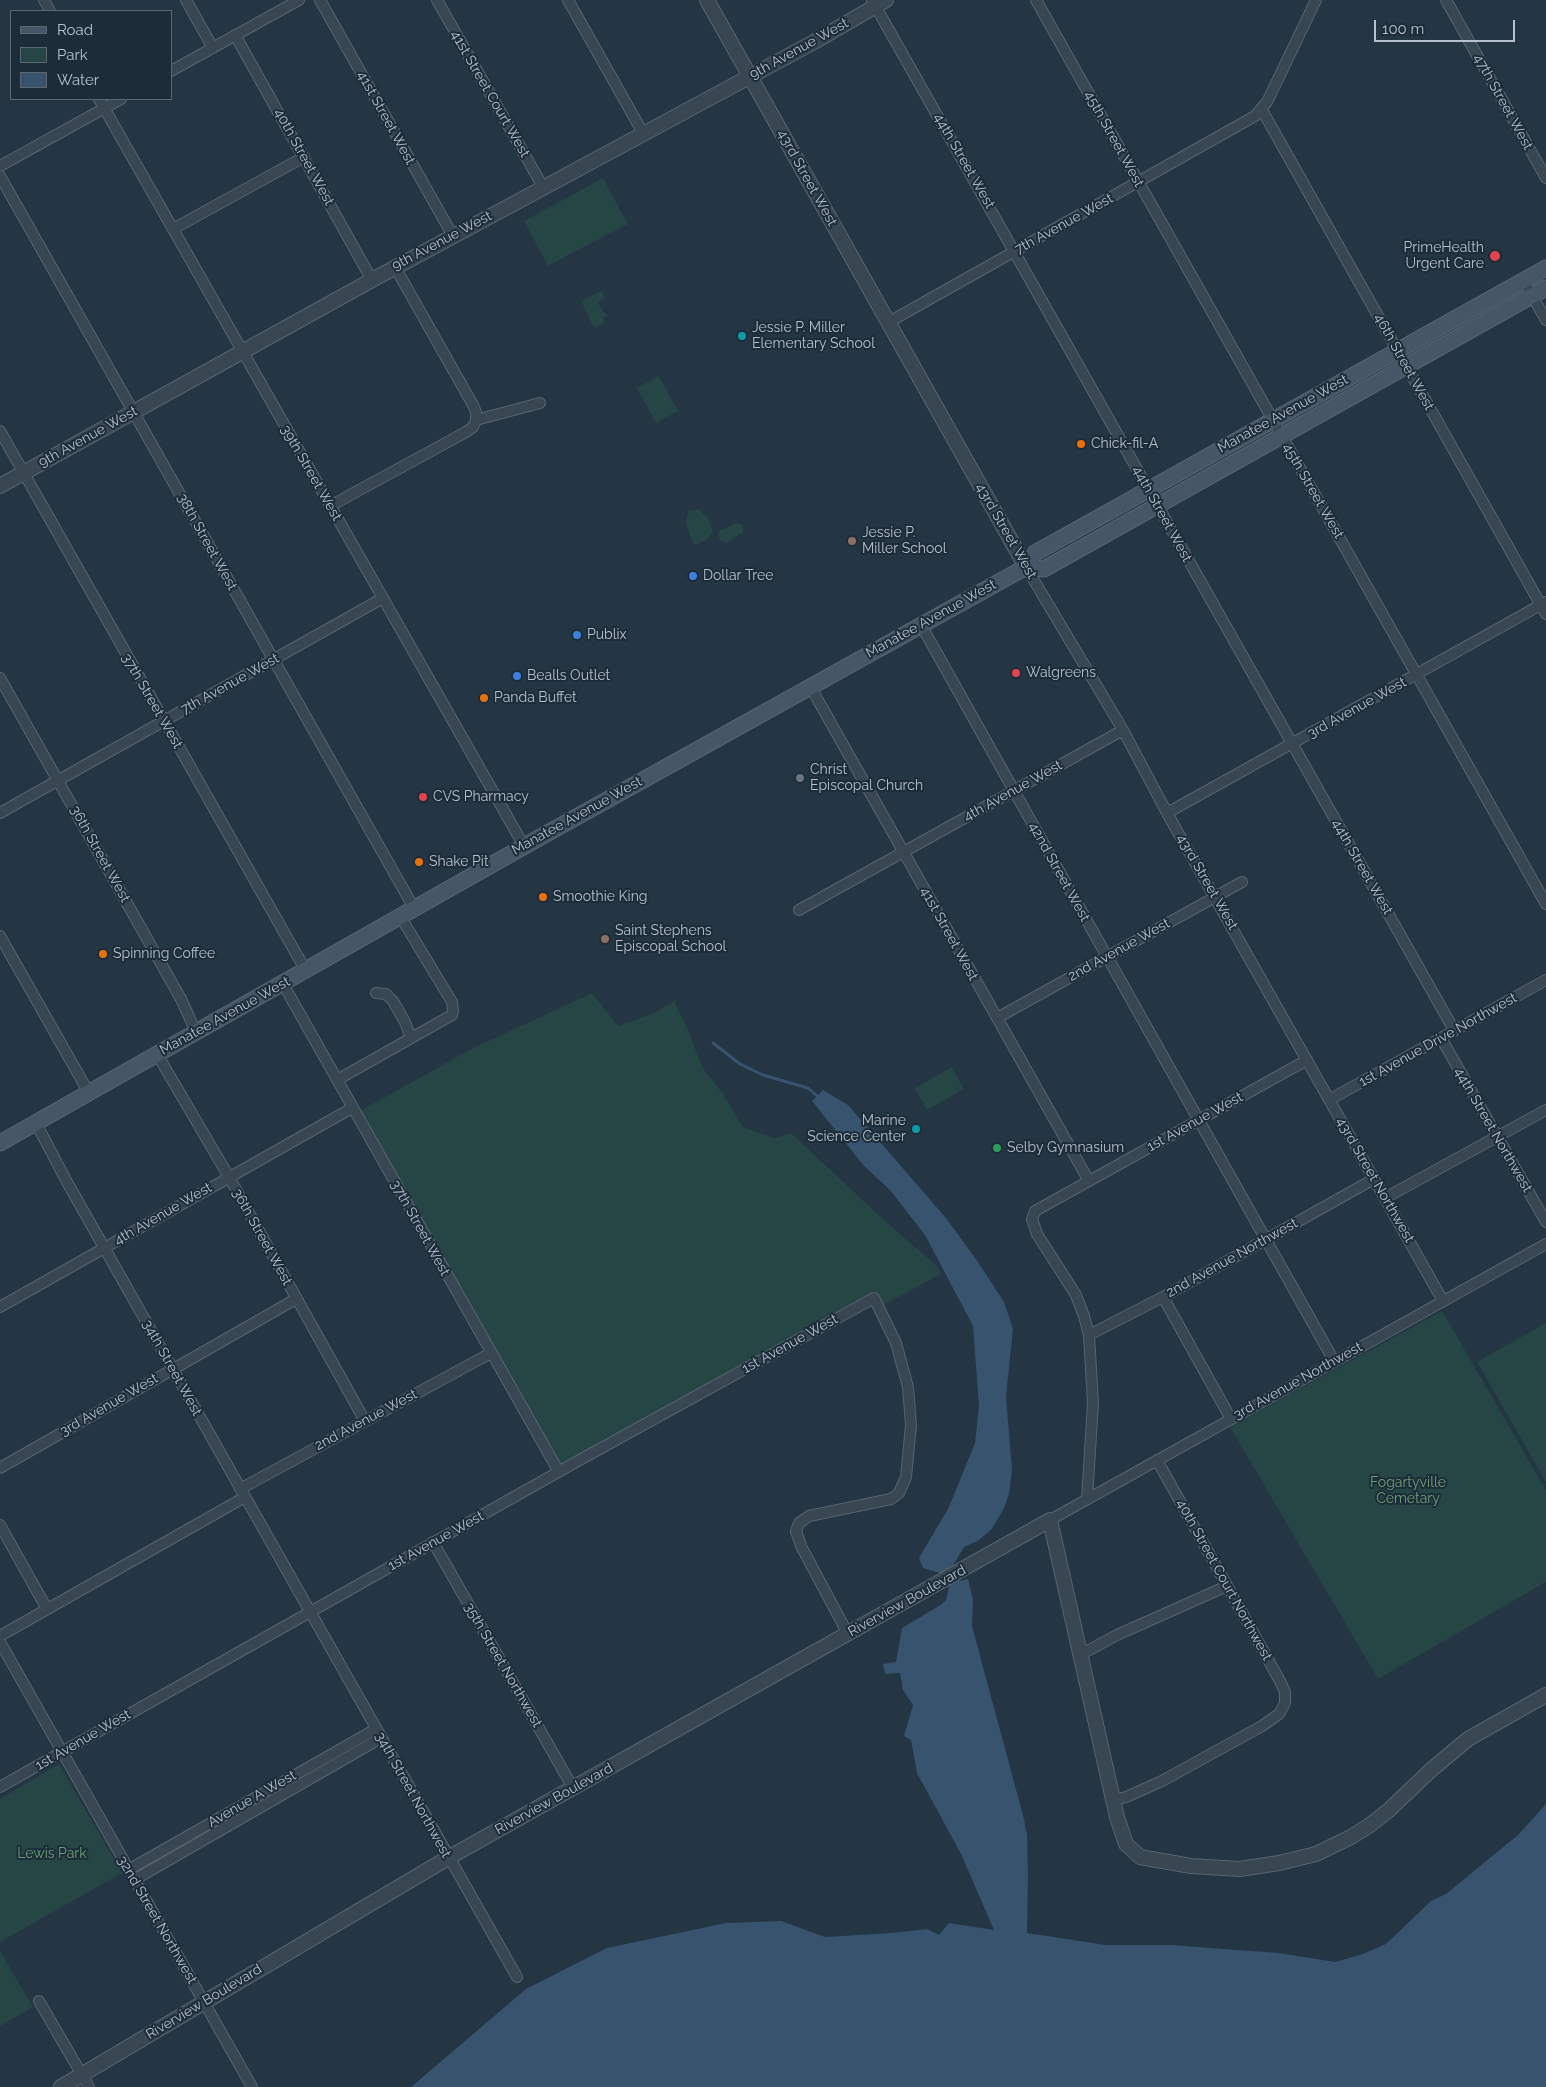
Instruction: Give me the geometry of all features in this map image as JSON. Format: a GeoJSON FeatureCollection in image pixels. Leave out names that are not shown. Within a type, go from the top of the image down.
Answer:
{"type":"FeatureCollection","features":[{"type":"Feature","properties":{"kind":"main road","name":"Manatee Avenue West"},"geometry":{"type":"LineString","coordinates":[[0,1143],[524,846],[1026,566],[1035,553],[1546,268]]}},
{"type":"Feature","properties":{"kind":"main road","name":"Manatee Avenue West"},"geometry":{"type":"LineString","coordinates":[[1026,566],[1044,568],[1546,288]]}},
{"type":"Feature","properties":{"kind":"street"},"geometry":{"type":"LineString","coordinates":[[186,0],[213,48]]}},
{"type":"Feature","properties":{"kind":"street"},"geometry":{"type":"LineString","coordinates":[[172,70],[299,0]]}},
{"type":"Feature","properties":{"kind":"street","name":"41st Street West"},"geometry":{"type":"LineString","coordinates":[[320,0],[453,236]]}},
{"type":"Feature","properties":{"kind":"street","name":"41st Street Court West"},"geometry":{"type":"LineString","coordinates":[[437,0],[543,187]]}},
{"type":"Feature","properties":{"kind":"street"},"geometry":{"type":"LineString","coordinates":[[568,0],[643,133]]}},
{"type":"Feature","properties":{"kind":"street","name":"43rd Street West"},"geometry":{"type":"LineString","coordinates":[[707,0],[1026,566],[1123,730],[1167,813],[1307,1060]]}},
{"type":"Feature","properties":{"kind":"street","name":"45th Street West"},"geometry":{"type":"LineString","coordinates":[[1036,0],[1546,904]]}},
{"type":"Feature","properties":{"kind":"street"},"geometry":{"type":"LineString","coordinates":[[1262,110],[1316,0]]}},
{"type":"Feature","properties":{"kind":"street","name":"47th Street West"},"geometry":{"type":"LineString","coordinates":[[1446,0],[1546,178]]}},
{"type":"Feature","properties":{"kind":"street","name":"9th Avenue West"},"geometry":{"type":"LineString","coordinates":[[0,486],[395,267],[750,76],[878,2]]}},
{"type":"Feature","properties":{"kind":"street","name":"44th Street West"},"geometry":{"type":"LineString","coordinates":[[878,2],[1148,490],[1454,1030]]}},
{"type":"Feature","properties":{"kind":"street","name":"40th Street West"},"geometry":{"type":"LineString","coordinates":[[235,35],[372,280]]}},
{"type":"Feature","properties":{"kind":"street"},"geometry":{"type":"LineString","coordinates":[[0,166],[102,103],[116,100]]}},
{"type":"Feature","properties":{"kind":"street","name":"39th Street West"},"geometry":{"type":"LineString","coordinates":[[102,103],[524,846]]}},
{"type":"Feature","properties":{"kind":"street","name":"7th Avenue West"},"geometry":{"type":"LineString","coordinates":[[889,322],[1262,110]]}},
{"type":"Feature","properties":{"kind":"street","name":"46th Street West"},"geometry":{"type":"LineString","coordinates":[[1262,110],[1544,607]]}},
{"type":"Feature","properties":{"kind":"street"},"geometry":{"type":"LineString","coordinates":[[174,229],[304,157]]}},
{"type":"Feature","properties":{"kind":"street","name":"38th Street West"},"geometry":{"type":"LineString","coordinates":[[0,176],[414,908]]}},
{"type":"Feature","properties":{"kind":"street"},"geometry":{"type":"LineString","coordinates":[[330,506],[466,432],[473,427],[476,420],[473,404],[395,267]]}},
{"type":"Feature","properties":{"kind":"street"},"geometry":{"type":"LineString","coordinates":[[1523,280],[1546,320]]}},
{"type":"Feature","properties":{"kind":"street"},"geometry":{"type":"LineString","coordinates":[[476,420],[540,403]]}},
{"type":"Feature","properties":{"kind":"street","name":"37th Street West"},"geometry":{"type":"LineString","coordinates":[[0,431],[306,971]]}},
{"type":"Feature","properties":{"kind":"street","name":"7th Avenue West"},"geometry":{"type":"LineString","coordinates":[[0,813],[383,598]]}},
{"type":"Feature","properties":{"kind":"street","name":"3rd Avenue West"},"geometry":{"type":"LineString","coordinates":[[1167,813],[1416,674],[1544,607]]}},
{"type":"Feature","properties":{"kind":"street","name":"42nd Street West"},"geometry":{"type":"LineString","coordinates":[[921,625],[1334,1361]]}},
{"type":"Feature","properties":{"kind":"street","name":"36th Street West"},"geometry":{"type":"LineString","coordinates":[[0,678],[181,999],[196,1032]]}},
{"type":"Feature","properties":{"kind":"street","name":"41st Street West"},"geometry":{"type":"LineString","coordinates":[[810,686],[1089,1181]]}},
{"type":"Feature","properties":{"kind":"street","name":"4th Avenue West"},"geometry":{"type":"LineString","coordinates":[[799,910],[1123,730]]}},
{"type":"Feature","properties":{"kind":"street","name":"2nd Avenue West"},"geometry":{"type":"LineString","coordinates":[[997,1018],[1242,882]]}},
{"type":"Feature","properties":{"kind":"street"},"geometry":{"type":"LineString","coordinates":[[337,1080],[452,1015],[454,1008],[400,916]]}},
{"type":"Feature","properties":{"kind":"street"},"geometry":{"type":"LineString","coordinates":[[0,936],[89,1093]]}},
{"type":"Feature","properties":{"kind":"street","name":"1st Avenue Drive Northwest"},"geometry":{"type":"LineString","coordinates":[[1329,1100],[1546,980]]}},
{"type":"Feature","properties":{"kind":"street","name":"37th Street West"},"geometry":{"type":"LineString","coordinates":[[283,984],[559,1472]]}},
{"type":"Feature","properties":{"kind":"street"},"geometry":{"type":"LineString","coordinates":[[376,992],[386,994],[393,1001],[411,1038]]}},
{"type":"Feature","properties":{"kind":"street","name":"44th Street Northwest"},"geometry":{"type":"LineString","coordinates":[[1441,1038],[1546,1222]]}},
{"type":"Feature","properties":{"kind":"street","name":"36th Street West"},"geometry":{"type":"LineString","coordinates":[[157,1054],[229,1177],[364,1421]]}},
{"type":"Feature","properties":{"kind":"street","name":"43rd Street Northwest"},"geometry":{"type":"LineString","coordinates":[[1307,1060],[1443,1301]]}},
{"type":"Feature","properties":{"kind":"street","name":"1st Avenue West"},"geometry":{"type":"LineString","coordinates":[[1089,1335],[1076,1294],[1037,1234],[1032,1216],[1035,1211],[1307,1060]]}},
{"type":"Feature","properties":{"kind":"street","name":"4th Avenue West"},"geometry":{"type":"LineString","coordinates":[[0,1307],[352,1108]]}},
{"type":"Feature","properties":{"kind":"street"},"geometry":{"type":"LineString","coordinates":[[1385,1198],[1546,1110]]}},
{"type":"Feature","properties":{"kind":"street","name":"34th Street West"},"geometry":{"type":"LineString","coordinates":[[36,1123],[104,1248],[309,1611]]}},
{"type":"Feature","properties":{"kind":"street","name":"2nd Avenue Northwest"},"geometry":{"type":"LineString","coordinates":[[1089,1335],[1162,1297],[1374,1179]]}},
{"type":"Feature","properties":{"kind":"street","name":"3rd Avenue Northwest"},"geometry":{"type":"LineString","coordinates":[[1050,1520],[1546,1244]]}},
{"type":"Feature","properties":{"kind":"street"},"geometry":{"type":"LineString","coordinates":[[1162,1297],[1231,1418]]}},
{"type":"Feature","properties":{"kind":"street","name":"1st Avenue West"},"geometry":{"type":"LineString","coordinates":[[0,1787],[309,1611],[874,1298],[896,1342],[908,1387],[911,1425],[906,1477],[899,1492],[892,1499],[809,1516],[799,1523],[796,1531],[801,1546],[848,1634]]}},
{"type":"Feature","properties":{"kind":"street","name":"3rd Avenue West"},"geometry":{"type":"LineString","coordinates":[[0,1468],[172,1368],[296,1299]]}},
{"type":"Feature","properties":{"kind":"street"},"geometry":{"type":"LineString","coordinates":[[1087,1499],[1093,1403],[1089,1335]]}},
{"type":"Feature","properties":{"kind":"street","name":"2nd Avenue West"},"geometry":{"type":"LineString","coordinates":[[0,1636],[364,1421],[491,1352]]}},
{"type":"Feature","properties":{"kind":"street","name":"40th Street Court Northwest"},"geometry":{"type":"LineString","coordinates":[[1113,1800],[1162,1781],[1262,1726],[1279,1714],[1285,1703],[1285,1692],[1280,1680],[1157,1460]]}},
{"type":"Feature","properties":{"kind":"street"},"geometry":{"type":"LineString","coordinates":[[1050,1520],[1122,1836],[1130,1850],[1140,1857],[1190,1866],[1222,1869],[1252,1868],[1296,1859],[1333,1847],[1370,1825],[1389,1810],[1430,1770],[1468,1739],[1546,1695]]}},
{"type":"Feature","properties":{"kind":"street","name":"Riverview Boulevard"},"geometry":{"type":"LineString","coordinates":[[61,2087],[448,1858],[1050,1520]]}},
{"type":"Feature","properties":{"kind":"street"},"geometry":{"type":"LineString","coordinates":[[0,1525],[47,1609]]}},
{"type":"Feature","properties":{"kind":"street","name":"35th Street Northwest"},"geometry":{"type":"LineString","coordinates":[[433,1542],[572,1788]]}},
{"type":"Feature","properties":{"kind":"street"},"geometry":{"type":"LineString","coordinates":[[1080,1656],[1117,1635],[1227,1586]]}},
{"type":"Feature","properties":{"kind":"street","name":"34th Street Northwest"},"geometry":{"type":"LineString","coordinates":[[309,1611],[448,1858],[518,1977]]}},
{"type":"Feature","properties":{"kind":"street","name":"32nd Street Northwest"},"geometry":{"type":"LineString","coordinates":[[0,1642],[252,2087]]}},
{"type":"Feature","properties":{"kind":"street","name":"Avenue A West"},"geometry":{"type":"LineString","coordinates":[[128,1870],[379,1734]]}},
{"type":"Feature","properties":{"kind":"street","name":"Avenue A West"},"geometry":{"type":"LineString","coordinates":[[134,1880],[379,1734]]}},
{"type":"Feature","properties":{"kind":"street"},"geometry":{"type":"LineString","coordinates":[[39,2001],[89,2087]]}},
{"type":"Feature","properties":{"kind":"green space"},"geometry":{"type":"Polygon","coordinates":[[[603,178],[628,224],[548,266],[524,221],[603,178]]]}},
{"type":"Feature","properties":{"kind":"green space"},"geometry":{"type":"Polygon","coordinates":[[[601,291],[605,298],[598,303],[608,315],[604,318],[603,323],[596,327],[593,326],[582,303],[583,300],[601,291]]]}},
{"type":"Feature","properties":{"kind":"green space"},"geometry":{"type":"Polygon","coordinates":[[[659,376],[678,411],[656,423],[637,388],[659,376]]]}},
{"type":"Feature","properties":{"kind":"green space"},"geometry":{"type":"Polygon","coordinates":[[[690,509],[692,511],[699,509],[708,519],[713,531],[708,539],[696,545],[685,522],[690,509]]]}},
{"type":"Feature","properties":{"kind":"green space"},"geometry":{"type":"Polygon","coordinates":[[[736,523],[743,525],[743,533],[726,543],[721,541],[718,536],[719,531],[736,523]]]}},
{"type":"Feature","properties":{"kind":"green space"},"geometry":{"type":"Polygon","coordinates":[[[592,993],[618,1026],[654,1013],[674,1001],[688,1030],[702,1067],[723,1094],[743,1127],[774,1138],[791,1133],[886,1222],[936,1265],[941,1274],[884,1305],[875,1291],[561,1464],[360,1111],[471,1049],[592,993]]]}},
{"type":"Feature","properties":{"kind":"green space"},"geometry":{"type":"Polygon","coordinates":[[[952,1067],[964,1089],[927,1110],[915,1088],[952,1067]]]}},
{"type":"Feature","properties":{"kind":"green space","name":"Fogartyville Cemetary"},"geometry":{"type":"Polygon","coordinates":[[[1442,1311],[1546,1490],[1546,1582],[1378,1679],[1230,1427],[1442,1311]]]}},
{"type":"Feature","properties":{"kind":"green space"},"geometry":{"type":"Polygon","coordinates":[[[1546,1323],[1546,1482],[1477,1362],[1546,1323]]]}},
{"type":"Feature","properties":{"kind":"green space","name":"Lewis Park"},"geometry":{"type":"Polygon","coordinates":[[[59,1764],[122,1873],[0,1942],[0,1799],[59,1764]]]}},
{"type":"Feature","properties":{"kind":"green space"},"geometry":{"type":"Polygon","coordinates":[[[0,1951],[33,2007],[0,2026],[0,1951]]]}},
{"type":"Feature","properties":{"kind":"water"},"geometry":{"type":"Polygon","coordinates":[[[823,1090],[848,1105],[946,1218],[1004,1302],[1013,1329],[1006,1397],[1012,1470],[1009,1494],[1004,1508],[992,1529],[979,1540],[964,1547],[952,1567],[960,1581],[968,1579],[973,1600],[972,1626],[1024,1819],[1027,1835],[1027,1933],[1106,1945],[1172,1945],[1279,1953],[1335,1962],[1363,1954],[1386,1944],[1431,1901],[1446,1894],[1518,1835],[1546,1804],[1546,2087],[411,2087],[526,1989],[607,1948],[726,1923],[781,1921],[825,1937],[927,1929],[939,1935],[949,1923],[994,1930],[961,1854],[917,1773],[911,1740],[904,1736],[913,1705],[903,1690],[900,1673],[885,1674],[883,1664],[896,1662],[902,1628],[946,1600],[949,1587],[940,1573],[923,1568],[919,1558],[949,1507],[975,1443],[979,1406],[973,1326],[925,1235],[890,1190],[864,1166],[812,1101],[823,1090]]]}},
{"type":"Feature","properties":{"kind":"waterway"},"geometry":{"type":"LineString","coordinates":[[713,1043],[740,1064],[763,1075],[808,1088],[817,1096]]}},
{"type":"Feature","properties":{"kind":"place","name":"PrimeHealth Urgent Care"},"geometry":{"type":"Point","coordinates":[1495,256]}},
{"type":"Feature","properties":{"kind":"place","name":"Jessie P. Miller Elementary School"},"geometry":{"type":"Point","coordinates":[742,336]}},
{"type":"Feature","properties":{"kind":"place","name":"Chick-fil-A"},"geometry":{"type":"Point","coordinates":[1081,444]}},
{"type":"Feature","properties":{"kind":"place","name":"Jessie P. Miller School"},"geometry":{"type":"Point","coordinates":[852,541]}},
{"type":"Feature","properties":{"kind":"place","name":"Dollar Tree"},"geometry":{"type":"Point","coordinates":[693,576]}},
{"type":"Feature","properties":{"kind":"place","name":"Publix"},"geometry":{"type":"Point","coordinates":[577,635]}},
{"type":"Feature","properties":{"kind":"place","name":"Walgreens"},"geometry":{"type":"Point","coordinates":[1016,673]}},
{"type":"Feature","properties":{"kind":"place","name":"Bealls Outlet"},"geometry":{"type":"Point","coordinates":[517,676]}},
{"type":"Feature","properties":{"kind":"place","name":"Panda Buffet"},"geometry":{"type":"Point","coordinates":[484,698]}},
{"type":"Feature","properties":{"kind":"place","name":"Christ Episcopal Church"},"geometry":{"type":"Point","coordinates":[800,778]}},
{"type":"Feature","properties":{"kind":"place","name":"CVS Pharmacy"},"geometry":{"type":"Point","coordinates":[423,797]}},
{"type":"Feature","properties":{"kind":"place","name":"Shake Pit"},"geometry":{"type":"Point","coordinates":[419,862]}},
{"type":"Feature","properties":{"kind":"place","name":"Smoothie King"},"geometry":{"type":"Point","coordinates":[543,897]}},
{"type":"Feature","properties":{"kind":"place","name":"Saint Stephens Episcopal School"},"geometry":{"type":"Point","coordinates":[605,939]}},
{"type":"Feature","properties":{"kind":"place","name":"Spinning Coffee"},"geometry":{"type":"Point","coordinates":[103,954]}},
{"type":"Feature","properties":{"kind":"place","name":"Marine Science Center"},"geometry":{"type":"Point","coordinates":[916,1129]}},
{"type":"Feature","properties":{"kind":"place","name":"Selby Gymnasium"},"geometry":{"type":"Point","coordinates":[997,1148]}}]}
